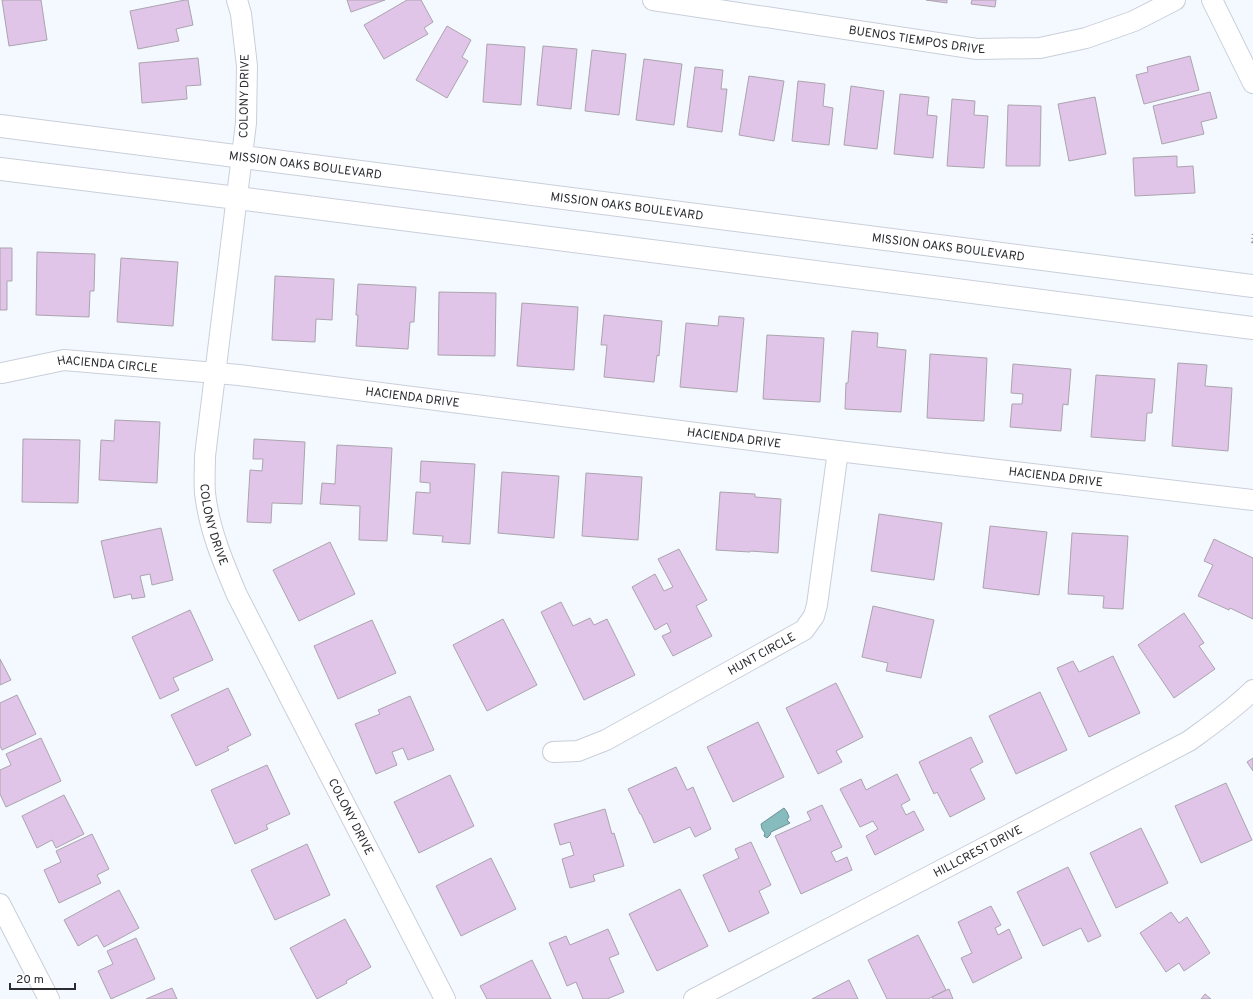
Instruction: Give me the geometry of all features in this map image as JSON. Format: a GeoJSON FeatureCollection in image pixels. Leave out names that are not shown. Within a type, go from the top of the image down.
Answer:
{"type":"FeatureCollection","features":[{"type":"Feature","properties":{"kind":"main road","name":"MISSION OAKS BOULEVARD"},"geometry":{"type":"LineString","coordinates":[[0,126],[1253,286]]}},
{"type":"Feature","properties":{"kind":"main road"},"geometry":{"type":"LineString","coordinates":[[0,169],[1253,328]]}},
{"type":"Feature","properties":{"kind":"street","name":"COLONY DRIVE"},"geometry":{"type":"LineString","coordinates":[[238,0],[247,66],[246,123],[205,456],[205,492],[211,524],[220,554],[237,595],[445,999]]}},
{"type":"Feature","properties":{"kind":"street","name":"BUENOS TIEMPOS DRIVE"},"geometry":{"type":"LineString","coordinates":[[653,0],[978,49],[1040,48],[1086,38],[1134,21],[1175,0]]}},
{"type":"Feature","properties":{"kind":"street"},"geometry":{"type":"LineString","coordinates":[[1212,0],[1253,83]]}},
{"type":"Feature","properties":{"kind":"street","name":"HACIENDA CIRCLE"},"geometry":{"type":"LineString","coordinates":[[2,373],[64,360],[215,373]]}},
{"type":"Feature","properties":{"kind":"street","name":"HACIENDA DRIVE"},"geometry":{"type":"LineString","coordinates":[[215,373],[838,451],[1253,500]]}},
{"type":"Feature","properties":{"kind":"street","name":"HUNT CIRCLE"},"geometry":{"type":"LineString","coordinates":[[554,752],[578,751],[606,740],[804,630],[814,616],[817,605],[838,451]]}},
{"type":"Feature","properties":{"kind":"street","name":"HILLCREST DRIVE"},"geometry":{"type":"LineString","coordinates":[[694,999],[1189,741],[1253,690]]}},
{"type":"Feature","properties":{"kind":"street"},"geometry":{"type":"LineString","coordinates":[[0,904],[48,999]]}},
{"type":"Feature","properties":{"kind":"path"},"geometry":{"type":"LineString","coordinates":[[1253,234],[1253,242]]}},
{"type":"Feature","properties":{"kind":"water"},"geometry":{"type":"Polygon","coordinates":[[[784,808],[789,817],[787,820],[790,823],[771,832],[767,838],[764,836],[765,833],[761,824],[784,808]]]}},
{"type":"Feature","properties":{"kind":"building"},"geometry":{"type":"Polygon","coordinates":[[[2,0],[41,0],[47,40],[9,46],[2,0]]]}},
{"type":"Feature","properties":{"kind":"building"},"geometry":{"type":"Polygon","coordinates":[[[188,0],[193,25],[176,29],[179,41],[138,49],[130,11],[188,0]]]}},
{"type":"Feature","properties":{"kind":"building"},"geometry":{"type":"Polygon","coordinates":[[[347,0],[385,0],[351,12],[347,0]]]}},
{"type":"Feature","properties":{"kind":"building"},"geometry":{"type":"Polygon","coordinates":[[[407,0],[421,0],[433,22],[424,28],[428,34],[384,59],[364,25],[407,0]]]}},
{"type":"Feature","properties":{"kind":"building"},"geometry":{"type":"Polygon","coordinates":[[[926,0],[947,0],[947,3],[926,0]]]}},
{"type":"Feature","properties":{"kind":"building"},"geometry":{"type":"Polygon","coordinates":[[[972,0],[996,0],[995,7],[971,4],[972,0]]]}},
{"type":"Feature","properties":{"kind":"building"},"geometry":{"type":"Polygon","coordinates":[[[447,26],[471,40],[462,57],[468,61],[447,98],[416,80],[447,26]]]}},
{"type":"Feature","properties":{"kind":"building"},"geometry":{"type":"Polygon","coordinates":[[[487,44],[525,47],[521,105],[483,102],[487,44]]]}},
{"type":"Feature","properties":{"kind":"building"},"geometry":{"type":"Polygon","coordinates":[[[543,46],[577,49],[571,109],[537,105],[543,46]]]}},
{"type":"Feature","properties":{"kind":"building"},"geometry":{"type":"Polygon","coordinates":[[[592,50],[626,54],[619,115],[585,111],[592,50]]]}},
{"type":"Feature","properties":{"kind":"building"},"geometry":{"type":"Polygon","coordinates":[[[1190,56],[1199,90],[1144,104],[1136,75],[1148,72],[1147,67],[1190,56]]]}},
{"type":"Feature","properties":{"kind":"building"},"geometry":{"type":"Polygon","coordinates":[[[198,58],[201,85],[186,86],[187,99],[142,103],[139,63],[198,58]]]}},
{"type":"Feature","properties":{"kind":"building"},"geometry":{"type":"Polygon","coordinates":[[[644,59],[682,64],[674,125],[636,120],[644,59]]]}},
{"type":"Feature","properties":{"kind":"building"},"geometry":{"type":"Polygon","coordinates":[[[695,67],[723,70],[721,89],[727,89],[722,132],[687,127],[695,67]]]}},
{"type":"Feature","properties":{"kind":"building"},"geometry":{"type":"Polygon","coordinates":[[[749,76],[784,81],[774,141],[739,135],[749,76]]]}},
{"type":"Feature","properties":{"kind":"building"},"geometry":{"type":"Polygon","coordinates":[[[798,81],[825,84],[823,106],[833,108],[829,145],[792,141],[798,81]]]}},
{"type":"Feature","properties":{"kind":"building"},"geometry":{"type":"Polygon","coordinates":[[[851,86],[884,91],[877,149],[844,145],[851,86]]]}},
{"type":"Feature","properties":{"kind":"building"},"geometry":{"type":"Polygon","coordinates":[[[1210,92],[1217,118],[1201,122],[1204,134],[1162,144],[1153,106],[1210,92]]]}},
{"type":"Feature","properties":{"kind":"building"},"geometry":{"type":"Polygon","coordinates":[[[900,94],[929,97],[927,115],[937,116],[933,158],[894,154],[900,94]]]}},
{"type":"Feature","properties":{"kind":"building"},"geometry":{"type":"Polygon","coordinates":[[[1095,97],[1106,154],[1069,161],[1058,104],[1095,97]]]}},
{"type":"Feature","properties":{"kind":"building"},"geometry":{"type":"Polygon","coordinates":[[[952,99],[975,101],[974,115],[988,116],[984,168],[947,166],[952,99]]]}},
{"type":"Feature","properties":{"kind":"building"},"geometry":{"type":"Polygon","coordinates":[[[1008,105],[1041,106],[1040,166],[1006,166],[1008,105]]]}},
{"type":"Feature","properties":{"kind":"building"},"geometry":{"type":"Polygon","coordinates":[[[1177,156],[1177,167],[1193,166],[1195,193],[1135,196],[1133,158],[1177,156]]]}},
{"type":"Feature","properties":{"kind":"building"},"geometry":{"type":"Polygon","coordinates":[[[0,248],[12,248],[12,281],[7,281],[7,310],[0,310],[0,248]]]}},
{"type":"Feature","properties":{"kind":"building"},"geometry":{"type":"Polygon","coordinates":[[[37,252],[95,254],[94,291],[90,291],[89,317],[36,315],[37,252]]]}},
{"type":"Feature","properties":{"kind":"building"},"geometry":{"type":"Polygon","coordinates":[[[121,258],[178,262],[173,326],[117,322],[121,258]]]}},
{"type":"Feature","properties":{"kind":"building"},"geometry":{"type":"Polygon","coordinates":[[[275,276],[334,279],[332,320],[316,319],[315,342],[272,340],[275,276]]]}},
{"type":"Feature","properties":{"kind":"building"},"geometry":{"type":"Polygon","coordinates":[[[358,284],[416,287],[414,322],[410,322],[408,349],[356,346],[358,284]]]}},
{"type":"Feature","properties":{"kind":"building"},"geometry":{"type":"Polygon","coordinates":[[[439,292],[496,293],[495,356],[438,355],[439,292]]]}},
{"type":"Feature","properties":{"kind":"building"},"geometry":{"type":"Polygon","coordinates":[[[522,303],[578,307],[574,370],[517,366],[522,303]]]}},
{"type":"Feature","properties":{"kind":"building"},"geometry":{"type":"Polygon","coordinates":[[[604,315],[662,321],[659,356],[657,355],[654,382],[604,377],[607,345],[601,345],[604,315]]]}},
{"type":"Feature","properties":{"kind":"building"},"geometry":{"type":"Polygon","coordinates":[[[719,316],[744,318],[737,392],[680,387],[686,323],[718,326],[719,316]]]}},
{"type":"Feature","properties":{"kind":"building"},"geometry":{"type":"Polygon","coordinates":[[[852,331],[878,333],[877,347],[906,350],[901,412],[845,409],[846,383],[848,383],[852,331]]]}},
{"type":"Feature","properties":{"kind":"building"},"geometry":{"type":"Polygon","coordinates":[[[767,335],[824,338],[820,402],[763,399],[767,335]]]}},
{"type":"Feature","properties":{"kind":"building"},"geometry":{"type":"Polygon","coordinates":[[[930,354],[987,358],[984,421],[927,418],[930,354]]]}},
{"type":"Feature","properties":{"kind":"building"},"geometry":{"type":"Polygon","coordinates":[[[1178,363],[1207,365],[1205,386],[1232,388],[1228,451],[1172,446],[1178,363]]]}},
{"type":"Feature","properties":{"kind":"building"},"geometry":{"type":"Polygon","coordinates":[[[1013,364],[1071,369],[1068,405],[1063,404],[1061,431],[1010,427],[1012,404],[1022,404],[1023,394],[1011,393],[1013,364]]]}},
{"type":"Feature","properties":{"kind":"building"},"geometry":{"type":"Polygon","coordinates":[[[1096,375],[1155,379],[1152,413],[1147,413],[1145,441],[1091,437],[1096,375]]]}},
{"type":"Feature","properties":{"kind":"building"},"geometry":{"type":"Polygon","coordinates":[[[115,420],[160,422],[157,483],[99,480],[101,440],[114,441],[115,420]]]}},
{"type":"Feature","properties":{"kind":"building"},"geometry":{"type":"Polygon","coordinates":[[[23,439],[80,440],[78,503],[22,502],[23,439]]]}},
{"type":"Feature","properties":{"kind":"building"},"geometry":{"type":"Polygon","coordinates":[[[254,439],[305,442],[302,504],[272,503],[271,523],[247,522],[250,470],[262,471],[263,459],[253,459],[254,439]]]}},
{"type":"Feature","properties":{"kind":"building"},"geometry":{"type":"Polygon","coordinates":[[[337,445],[392,448],[387,541],[359,540],[360,506],[320,504],[322,483],[335,484],[337,445]]]}},
{"type":"Feature","properties":{"kind":"building"},"geometry":{"type":"Polygon","coordinates":[[[421,461],[475,464],[470,544],[442,542],[443,536],[413,534],[416,492],[430,493],[430,483],[420,482],[421,461]]]}},
{"type":"Feature","properties":{"kind":"building"},"geometry":{"type":"Polygon","coordinates":[[[502,472],[559,476],[554,538],[498,533],[502,472]]]}},
{"type":"Feature","properties":{"kind":"building"},"geometry":{"type":"Polygon","coordinates":[[[586,473],[642,477],[638,540],[582,536],[586,473]]]}},
{"type":"Feature","properties":{"kind":"building"},"geometry":{"type":"Polygon","coordinates":[[[720,492],[755,494],[755,497],[781,499],[778,553],[716,550],[720,492]]]}},
{"type":"Feature","properties":{"kind":"building"},"geometry":{"type":"Polygon","coordinates":[[[879,514],[942,523],[934,580],[871,571],[879,514]]]}},
{"type":"Feature","properties":{"kind":"building"},"geometry":{"type":"Polygon","coordinates":[[[990,526],[1047,532],[1039,595],[983,588],[990,526]]]}},
{"type":"Feature","properties":{"kind":"building"},"geometry":{"type":"Polygon","coordinates":[[[161,528],[173,580],[152,585],[150,574],[140,576],[145,597],[132,599],[131,594],[114,598],[101,541],[161,528]]]}},
{"type":"Feature","properties":{"kind":"building"},"geometry":{"type":"Polygon","coordinates":[[[1072,533],[1128,536],[1123,609],[1103,608],[1104,596],[1068,594],[1072,533]]]}},
{"type":"Feature","properties":{"kind":"building"},"geometry":{"type":"Polygon","coordinates":[[[1214,539],[1253,558],[1253,619],[1230,608],[1229,610],[1198,596],[1213,565],[1204,561],[1214,539]]]}},
{"type":"Feature","properties":{"kind":"building"},"geometry":{"type":"Polygon","coordinates":[[[330,542],[355,594],[299,621],[273,570],[330,542]]]}},
{"type":"Feature","properties":{"kind":"building"},"geometry":{"type":"Polygon","coordinates":[[[679,549],[707,600],[696,606],[712,636],[673,656],[662,636],[671,632],[667,623],[655,630],[632,587],[655,574],[664,591],[673,587],[658,559],[679,549]]]}},
{"type":"Feature","properties":{"kind":"building"},"geometry":{"type":"Polygon","coordinates":[[[561,602],[573,626],[590,618],[594,625],[607,619],[635,675],[584,700],[541,612],[561,602]]]}},
{"type":"Feature","properties":{"kind":"building"},"geometry":{"type":"Polygon","coordinates":[[[873,606],[934,620],[921,678],[886,671],[888,663],[862,657],[873,606]]]}},
{"type":"Feature","properties":{"kind":"building"},"geometry":{"type":"Polygon","coordinates":[[[190,610],[213,660],[173,678],[179,690],[160,699],[132,637],[190,610]]]}},
{"type":"Feature","properties":{"kind":"building"},"geometry":{"type":"Polygon","coordinates":[[[1184,613],[1204,643],[1199,646],[1215,669],[1174,698],[1138,645],[1184,613]]]}},
{"type":"Feature","properties":{"kind":"building"},"geometry":{"type":"Polygon","coordinates":[[[503,619],[537,685],[487,711],[453,645],[503,619]]]}},
{"type":"Feature","properties":{"kind":"building"},"geometry":{"type":"Polygon","coordinates":[[[372,620],[396,673],[338,699],[314,646],[372,620]]]}},
{"type":"Feature","properties":{"kind":"building"},"geometry":{"type":"Polygon","coordinates":[[[1113,656],[1140,713],[1089,737],[1057,668],[1073,661],[1079,672],[1113,656]]]}},
{"type":"Feature","properties":{"kind":"building"},"geometry":{"type":"Polygon","coordinates":[[[0,659],[11,680],[0,685],[0,659]]]}},
{"type":"Feature","properties":{"kind":"building"},"geometry":{"type":"Polygon","coordinates":[[[836,683],[863,737],[836,751],[842,762],[818,774],[786,708],[836,683]]]}},
{"type":"Feature","properties":{"kind":"building"},"geometry":{"type":"Polygon","coordinates":[[[228,688],[251,735],[227,747],[229,750],[196,766],[171,715],[228,688]]]}},
{"type":"Feature","properties":{"kind":"building"},"geometry":{"type":"Polygon","coordinates":[[[1040,692],[1067,750],[1016,774],[989,716],[1040,692]]]}},
{"type":"Feature","properties":{"kind":"building"},"geometry":{"type":"Polygon","coordinates":[[[17,695],[36,734],[2,750],[0,746],[0,703],[17,695]]]}},
{"type":"Feature","properties":{"kind":"building"},"geometry":{"type":"Polygon","coordinates":[[[410,696],[434,750],[408,760],[403,748],[392,752],[397,765],[376,774],[355,724],[380,714],[378,710],[410,696]]]}},
{"type":"Feature","properties":{"kind":"building"},"geometry":{"type":"Polygon","coordinates":[[[758,722],[784,777],[733,802],[707,747],[758,722]]]}},
{"type":"Feature","properties":{"kind":"building"},"geometry":{"type":"Polygon","coordinates":[[[971,737],[983,762],[970,769],[985,799],[950,817],[937,792],[934,794],[919,762],[971,737]]]}},
{"type":"Feature","properties":{"kind":"building"},"geometry":{"type":"Polygon","coordinates":[[[41,738],[61,781],[6,807],[0,794],[0,770],[11,765],[6,754],[41,738]]]}},
{"type":"Feature","properties":{"kind":"building"},"geometry":{"type":"Polygon","coordinates":[[[1253,758],[1253,771],[1247,762],[1253,758]]]}},
{"type":"Feature","properties":{"kind":"building"},"geometry":{"type":"Polygon","coordinates":[[[267,765],[290,814],[266,825],[268,829],[235,844],[211,790],[267,765]]]}},
{"type":"Feature","properties":{"kind":"building"},"geometry":{"type":"Polygon","coordinates":[[[676,767],[687,790],[693,787],[711,829],[695,837],[690,827],[654,843],[628,789],[676,767]]]}},
{"type":"Feature","properties":{"kind":"building"},"geometry":{"type":"Polygon","coordinates":[[[897,774],[910,800],[901,805],[906,815],[914,811],[924,830],[875,855],[866,836],[878,829],[873,821],[860,827],[840,789],[861,779],[866,790],[897,774]]]}},
{"type":"Feature","properties":{"kind":"building"},"geometry":{"type":"Polygon","coordinates":[[[450,775],[474,826],[419,853],[394,802],[450,775]]]}},
{"type":"Feature","properties":{"kind":"building"},"geometry":{"type":"Polygon","coordinates":[[[1226,783],[1252,840],[1201,863],[1175,806],[1226,783]]]}},
{"type":"Feature","properties":{"kind":"building"},"geometry":{"type":"Polygon","coordinates":[[[64,795],[84,834],[56,848],[52,840],[37,848],[22,816],[64,795]]]}},
{"type":"Feature","properties":{"kind":"building"},"geometry":{"type":"Polygon","coordinates":[[[822,805],[842,847],[831,852],[836,862],[847,857],[852,870],[801,894],[775,836],[811,820],[807,812],[822,805]]]}},
{"type":"Feature","properties":{"kind":"building"},"geometry":{"type":"Polygon","coordinates":[[[605,809],[612,834],[614,833],[624,866],[593,875],[595,881],[570,888],[562,859],[574,855],[570,842],[560,845],[554,824],[605,809]]]}},
{"type":"Feature","properties":{"kind":"building"},"geometry":{"type":"Polygon","coordinates":[[[1141,828],[1168,883],[1116,908],[1090,853],[1141,828]]]}},
{"type":"Feature","properties":{"kind":"building"},"geometry":{"type":"Polygon","coordinates":[[[92,834],[109,869],[97,875],[101,883],[59,903],[44,870],[61,862],[56,851],[92,834]]]}},
{"type":"Feature","properties":{"kind":"building"},"geometry":{"type":"Polygon","coordinates":[[[751,842],[771,885],[759,891],[769,913],[729,932],[703,875],[739,858],[735,849],[751,842]]]}},
{"type":"Feature","properties":{"kind":"building"},"geometry":{"type":"Polygon","coordinates":[[[307,844],[330,895],[275,920],[251,870],[307,844]]]}},
{"type":"Feature","properties":{"kind":"building"},"geometry":{"type":"Polygon","coordinates":[[[491,858],[516,909],[461,936],[436,886],[491,858]]]}},
{"type":"Feature","properties":{"kind":"building"},"geometry":{"type":"Polygon","coordinates":[[[1068,867],[1101,936],[1088,942],[1081,928],[1043,946],[1017,892],[1068,867]]]}},
{"type":"Feature","properties":{"kind":"building"},"geometry":{"type":"Polygon","coordinates":[[[680,889],[708,946],[657,971],[629,914],[680,889]]]}},
{"type":"Feature","properties":{"kind":"building"},"geometry":{"type":"Polygon","coordinates":[[[119,890],[139,928],[104,947],[97,935],[78,946],[64,920],[119,890]]]}},
{"type":"Feature","properties":{"kind":"building"},"geometry":{"type":"Polygon","coordinates":[[[991,906],[1001,925],[995,928],[998,935],[1009,929],[1022,958],[973,983],[961,958],[972,953],[958,922],[991,906]]]}},
{"type":"Feature","properties":{"kind":"building"},"geometry":{"type":"Polygon","coordinates":[[[1171,912],[1179,923],[1187,917],[1210,953],[1184,971],[1179,963],[1166,972],[1140,933],[1171,912]]]}},
{"type":"Feature","properties":{"kind":"building"},"geometry":{"type":"Polygon","coordinates":[[[345,919],[371,967],[346,981],[347,983],[317,999],[290,948],[345,919]]]}},
{"type":"Feature","properties":{"kind":"building"},"geometry":{"type":"Polygon","coordinates":[[[608,929],[619,954],[609,958],[624,992],[607,999],[583,999],[576,982],[567,986],[549,943],[566,936],[570,945],[608,929]]]}},
{"type":"Feature","properties":{"kind":"building"},"geometry":{"type":"Polygon","coordinates":[[[918,935],[946,990],[928,999],[887,999],[868,960],[918,935]]]}},
{"type":"Feature","properties":{"kind":"building"},"geometry":{"type":"Polygon","coordinates":[[[136,938],[155,979],[111,999],[98,971],[113,964],[107,951],[136,938]]]}},
{"type":"Feature","properties":{"kind":"building"},"geometry":{"type":"Polygon","coordinates":[[[532,960],[551,999],[487,999],[480,986],[532,960]]]}},
{"type":"Feature","properties":{"kind":"building"},"geometry":{"type":"Polygon","coordinates":[[[849,980],[858,999],[812,999],[849,980]]]}},
{"type":"Feature","properties":{"kind":"building"},"geometry":{"type":"Polygon","coordinates":[[[172,988],[177,999],[146,999],[172,988]]]}},
{"type":"Feature","properties":{"kind":"building"},"geometry":{"type":"Polygon","coordinates":[[[949,989],[953,999],[933,999],[932,997],[949,989]]]}},
{"type":"Feature","properties":{"kind":"building"},"geometry":{"type":"Polygon","coordinates":[[[1205,994],[1211,999],[1201,999],[1205,994]]]}}]}
